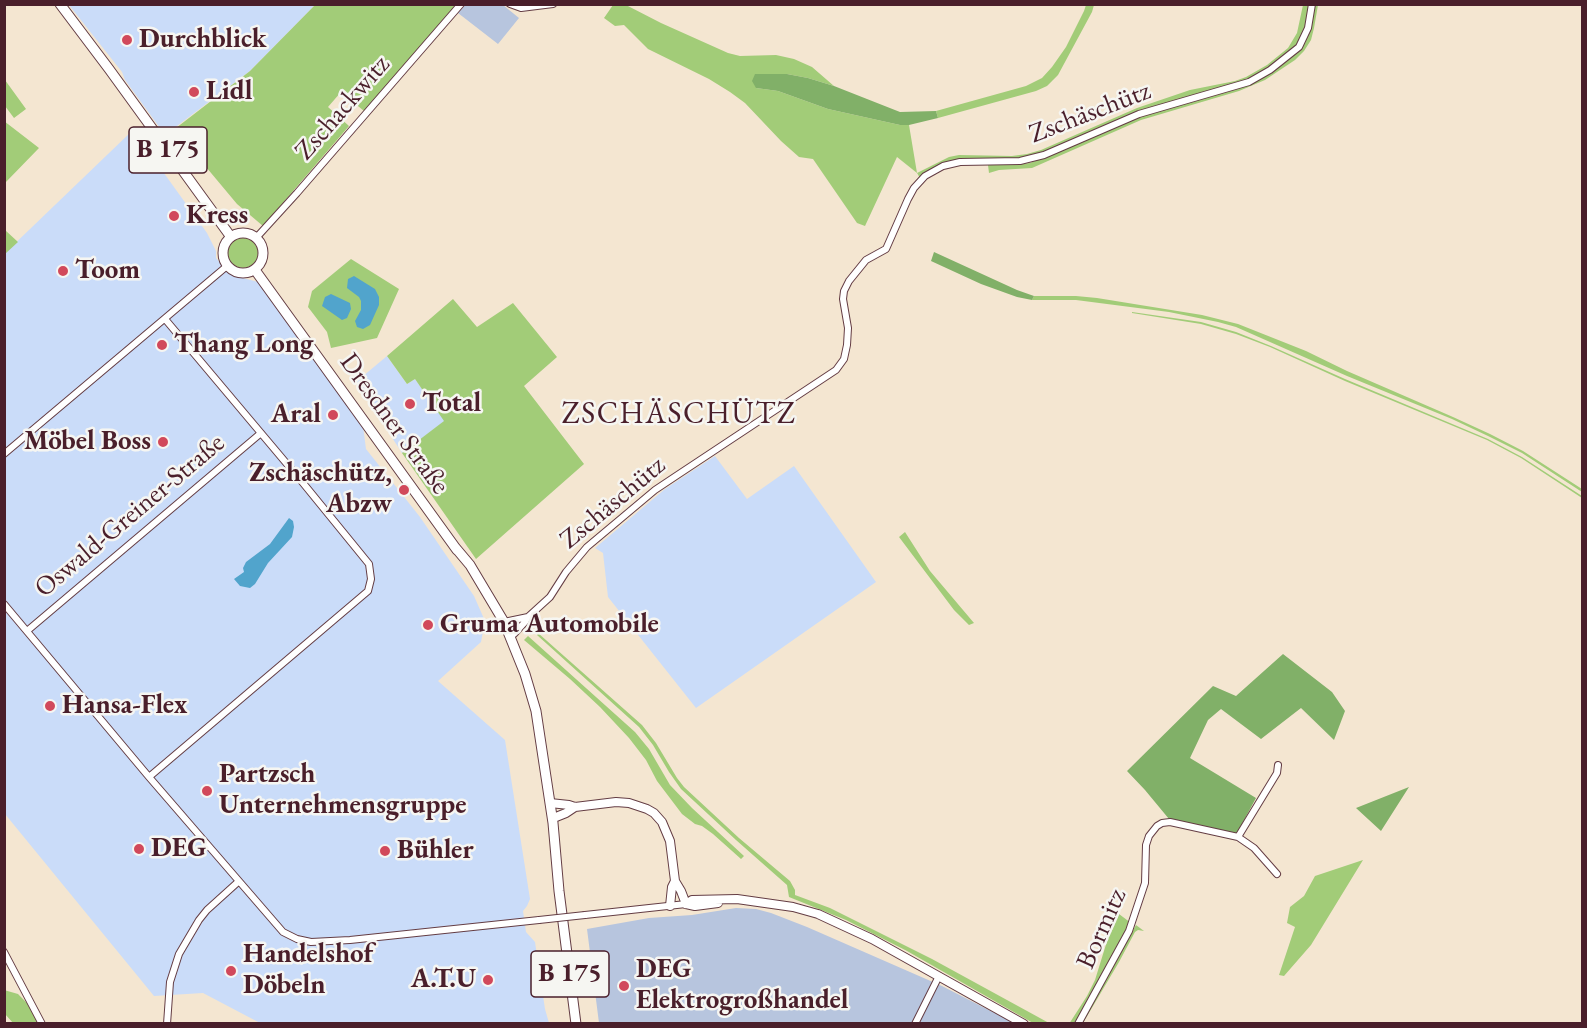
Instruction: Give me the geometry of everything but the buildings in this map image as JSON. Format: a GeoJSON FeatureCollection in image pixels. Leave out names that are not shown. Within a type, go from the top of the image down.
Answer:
{"type":"FeatureCollection","features":[{"type":"Feature","properties":{"kind":"main road","name":"B 175"},"geometry":{"type":"LineString","coordinates":[[60,4],[231,237]]}},
{"type":"Feature","properties":{"kind":"main road"},"geometry":{"type":"LineString","coordinates":[[244,233],[256,238],[260,242],[263,253],[260,264],[255,270],[241,273],[227,266],[223,253],[231,237],[244,233]]}},
{"type":"Feature","properties":{"kind":"main road","name":"Dresdner Straße"},"geometry":{"type":"LineString","coordinates":[[255,270],[454,546],[468,562],[510,635]]}},
{"type":"Feature","properties":{"kind":"main road","name":"B 175"},"geometry":{"type":"LineString","coordinates":[[510,635],[532,695],[543,749],[552,817],[550,831],[576,1023]]}},
{"type":"Feature","properties":{"kind":"street","name":"Zschackwitz"},"geometry":{"type":"LineString","coordinates":[[256,238],[461,4]]}},
{"type":"Feature","properties":{"kind":"street"},"geometry":{"type":"LineString","coordinates":[[510,4],[521,8],[553,4]]}},
{"type":"Feature","properties":{"kind":"street","name":"Zschäschütz"},"geometry":{"type":"LineString","coordinates":[[510,635],[514,634],[549,597],[566,572],[587,548],[647,497],[836,370],[844,359],[847,345],[848,327],[843,299],[844,291],[866,260],[886,249],[908,199],[914,188],[925,177],[943,166],[960,162],[1020,161],[1044,155],[1139,114],[1249,82],[1270,70],[1299,47],[1308,27],[1312,4]]}},
{"type":"Feature","properties":{"kind":"street"},"geometry":{"type":"LineString","coordinates":[[4,454],[227,266]]}},
{"type":"Feature","properties":{"kind":"street"},"geometry":{"type":"LineString","coordinates":[[149,777],[368,591],[371,579],[369,564],[165,320]]}},
{"type":"Feature","properties":{"kind":"street","name":"Oswald-Greiner-Straße"},"geometry":{"type":"LineString","coordinates":[[27,631],[261,433]]}},
{"type":"Feature","properties":{"kind":"street"},"geometry":{"type":"LineString","coordinates":[[4,604],[238,882],[283,932],[297,939],[310,942],[350,940],[686,904],[694,906],[744,901],[765,902],[793,907],[832,919],[1024,1023]]}},
{"type":"Feature","properties":{"kind":"street"},"geometry":{"type":"LineString","coordinates":[[504,622],[528,617]]}},
{"type":"Feature","properties":{"kind":"street"},"geometry":{"type":"LineString","coordinates":[[1238,837],[1277,773],[1278,765]]}},
{"type":"Feature","properties":{"kind":"street"},"geometry":{"type":"LineString","coordinates":[[550,803],[575,807],[616,802],[629,803],[647,809],[658,818],[666,831],[670,841],[675,881],[686,904]]}},
{"type":"Feature","properties":{"kind":"street"},"geometry":{"type":"LineString","coordinates":[[552,817],[566,813],[575,807]]}},
{"type":"Feature","properties":{"kind":"street","name":"Bormitz"},"geometry":{"type":"LineString","coordinates":[[1078,1023],[1130,932],[1145,883],[1146,845],[1149,836],[1162,823],[1170,822],[1238,837],[1254,848],[1277,874]]}},
{"type":"Feature","properties":{"kind":"street"},"geometry":{"type":"LineString","coordinates":[[670,906],[675,881]]}},
{"type":"Feature","properties":{"kind":"street"},"geometry":{"type":"LineString","coordinates":[[167,1023],[170,982],[179,954],[203,915],[238,882]]}},
{"type":"Feature","properties":{"kind":"street"},"geometry":{"type":"LineString","coordinates":[[4,952],[42,1023]]}},
{"type":"Feature","properties":{"kind":"street"},"geometry":{"type":"LineString","coordinates":[[915,1023],[939,976]]}},
{"type":"Feature","properties":{"kind":"shaded area"},"geometry":{"type":"Polygon","coordinates":[[[69,5],[315,5],[250,71],[165,135],[125,80],[122,72],[69,5]]]}},
{"type":"Feature","properties":{"kind":"shaded area"},"geometry":{"type":"Polygon","coordinates":[[[465,5],[503,5],[519,18],[498,44],[458,13],[465,5]]]}},
{"type":"Feature","properties":{"kind":"shaded area"},"geometry":{"type":"Polygon","coordinates":[[[133,130],[207,233],[216,251],[216,258],[224,267],[239,277],[258,282],[363,426],[366,449],[420,517],[474,596],[485,621],[481,642],[438,681],[505,740],[530,899],[523,911],[526,932],[535,942],[549,1023],[260,1023],[203,993],[154,996],[5,814],[4,254],[133,130]]]}},
{"type":"Feature","properties":{"kind":"shaded area"},"geometry":{"type":"Polygon","coordinates":[[[387,356],[407,384],[415,379],[445,421],[402,453],[356,382],[387,356]]]}},
{"type":"Feature","properties":{"kind":"shaded area"},"geometry":{"type":"Polygon","coordinates":[[[715,456],[747,499],[794,466],[876,582],[696,708],[608,597],[603,553],[595,548],[665,489],[715,456]]]}},
{"type":"Feature","properties":{"kind":"shaded area"},"geometry":{"type":"Polygon","coordinates":[[[736,908],[756,909],[771,913],[807,927],[942,986],[1014,1023],[599,1023],[587,929],[649,918],[692,915],[736,908]]]}},
{"type":"Feature","properties":{"kind":"green space"},"geometry":{"type":"Polygon","coordinates":[[[315,5],[457,5],[364,111],[341,92],[328,107],[349,126],[263,226],[237,204],[176,128],[250,71],[315,5]]]}},
{"type":"Feature","properties":{"kind":"green space"},"geometry":{"type":"Polygon","coordinates":[[[613,5],[626,5],[728,53],[740,56],[776,55],[794,59],[812,67],[834,86],[787,74],[756,88],[778,91],[828,109],[909,125],[917,173],[897,157],[865,226],[857,223],[813,159],[799,157],[745,103],[730,92],[648,49],[624,25],[615,26],[604,18],[613,5]]]}},
{"type":"Feature","properties":{"kind":"green space"},"geometry":{"type":"Polygon","coordinates":[[[1086,5],[1094,5],[1092,12],[1058,75],[1047,86],[938,118],[936,111],[1026,86],[1042,78],[1066,47],[1086,5]]]}},
{"type":"Feature","properties":{"kind":"green space"},"geometry":{"type":"Polygon","coordinates":[[[1303,5],[1309,5],[1305,27],[1297,45],[1276,63],[1248,80],[1159,105],[1027,158],[961,159],[942,164],[920,178],[917,173],[949,157],[959,155],[1012,156],[1041,150],[1137,108],[1190,90],[1246,77],[1267,65],[1288,48],[1297,33],[1303,5]]]}},
{"type":"Feature","properties":{"kind":"green space"},"geometry":{"type":"Polygon","coordinates":[[[1314,5],[1318,5],[1314,28],[1311,40],[1304,51],[1295,60],[1265,80],[1239,91],[1141,120],[1032,168],[999,170],[989,173],[988,165],[1030,163],[1140,116],[1251,84],[1305,43],[1311,28],[1314,5]]]}},
{"type":"Feature","properties":{"kind":"green space"},"geometry":{"type":"Polygon","coordinates":[[[755,74],[787,74],[808,78],[900,112],[936,111],[938,118],[900,125],[828,109],[778,91],[756,88],[752,81],[755,74]]]}},
{"type":"Feature","properties":{"kind":"green space"},"geometry":{"type":"Polygon","coordinates":[[[5,80],[26,109],[14,118],[5,106],[5,80]]]}},
{"type":"Feature","properties":{"kind":"green space"},"geometry":{"type":"Polygon","coordinates":[[[4,121],[39,148],[5,183],[4,183],[4,121]]]}},
{"type":"Feature","properties":{"kind":"green space"},"geometry":{"type":"Polygon","coordinates":[[[5,230],[18,242],[5,254],[5,230]]]}},
{"type":"Feature","properties":{"kind":"green space"},"geometry":{"type":"Polygon","coordinates":[[[243,238],[254,242],[258,253],[254,264],[243,268],[232,264],[228,253],[232,242],[243,238]]]}},
{"type":"Feature","properties":{"kind":"green space"},"geometry":{"type":"Polygon","coordinates":[[[934,252],[1034,296],[1032,300],[1017,297],[981,284],[931,261],[934,252]]]}},
{"type":"Feature","properties":{"kind":"green space"},"geometry":{"type":"Polygon","coordinates":[[[351,259],[399,289],[377,338],[331,348],[327,332],[308,307],[312,291],[351,259]]]}},
{"type":"Feature","properties":{"kind":"green space"},"geometry":{"type":"Polygon","coordinates":[[[1034,296],[1097,298],[1202,315],[1238,324],[1306,351],[1490,434],[1523,451],[1582,489],[1582,492],[1522,453],[1488,436],[1236,327],[1169,312],[1076,300],[1032,300],[1034,296]]]}},
{"type":"Feature","properties":{"kind":"green space"},"geometry":{"type":"Polygon","coordinates":[[[453,299],[477,327],[513,303],[557,357],[524,386],[584,464],[476,559],[402,453],[444,421],[415,379],[407,384],[387,356],[453,299]]]}},
{"type":"Feature","properties":{"kind":"green space"},"geometry":{"type":"Polygon","coordinates":[[[1132,312],[1201,322],[1236,332],[1271,346],[1488,439],[1522,457],[1582,498],[1521,458],[1487,440],[1270,347],[1201,324],[1132,312]]]}},
{"type":"Feature","properties":{"kind":"green space"},"geometry":{"type":"Polygon","coordinates":[[[905,532],[930,571],[974,623],[969,625],[954,610],[899,537],[905,532]]]}},
{"type":"Feature","properties":{"kind":"green space"},"geometry":{"type":"Polygon","coordinates":[[[538,633],[642,725],[684,787],[790,881],[795,895],[830,908],[932,959],[1049,1023],[1033,1023],[907,951],[846,920],[789,897],[787,885],[681,789],[639,727],[537,635],[538,633]]]}},
{"type":"Feature","properties":{"kind":"green space"},"geometry":{"type":"Polygon","coordinates":[[[528,636],[635,732],[649,749],[670,785],[744,856],[741,859],[713,834],[682,814],[629,738],[570,679],[524,640],[528,636]]]}},
{"type":"Feature","properties":{"kind":"green space"},"geometry":{"type":"Polygon","coordinates":[[[1283,654],[1332,692],[1345,711],[1334,740],[1301,708],[1261,739],[1221,709],[1208,720],[1190,758],[1256,798],[1236,835],[1169,819],[1127,771],[1213,686],[1236,696],[1283,654]]]}},
{"type":"Feature","properties":{"kind":"green space"},"geometry":{"type":"Polygon","coordinates":[[[1409,787],[1381,831],[1356,808],[1409,787]]]}},
{"type":"Feature","properties":{"kind":"green space"},"geometry":{"type":"Polygon","coordinates":[[[1363,860],[1311,945],[1284,976],[1279,975],[1295,927],[1287,923],[1290,907],[1304,896],[1315,876],[1363,860]]]}},
{"type":"Feature","properties":{"kind":"green space"},"geometry":{"type":"Polygon","coordinates":[[[1119,914],[1131,923],[1079,1016],[1074,1023],[1069,1024],[1095,980],[1108,938],[1119,914]]]}},
{"type":"Feature","properties":{"kind":"green space"},"geometry":{"type":"Polygon","coordinates":[[[1136,925],[1144,931],[1135,932],[1081,1024],[1136,925]]]}},
{"type":"Feature","properties":{"kind":"green space"},"geometry":{"type":"Polygon","coordinates":[[[4,990],[18,994],[27,1003],[38,1023],[13,1023],[5,1014],[4,990]]]}},
{"type":"Feature","properties":{"kind":"water"},"geometry":{"type":"Polygon","coordinates":[[[354,276],[375,289],[379,297],[379,305],[370,325],[363,329],[357,327],[355,321],[361,310],[361,301],[347,288],[348,279],[354,276]]]}},
{"type":"Feature","properties":{"kind":"water"},"geometry":{"type":"Polygon","coordinates":[[[331,294],[350,303],[351,309],[347,318],[342,320],[322,306],[325,297],[331,294]]]}},
{"type":"Feature","properties":{"kind":"water"},"geometry":{"type":"Polygon","coordinates":[[[289,518],[293,521],[294,527],[292,537],[268,563],[255,584],[250,588],[240,586],[234,579],[244,572],[246,562],[270,544],[289,518]]]}},
{"type":"Feature","properties":{"kind":"place","name":"Durchblick"},"geometry":{"type":"Point","coordinates":[127,40]}},
{"type":"Feature","properties":{"kind":"place","name":"Lidl"},"geometry":{"type":"Point","coordinates":[194,92]}},
{"type":"Feature","properties":{"kind":"place","name":"Kress"},"geometry":{"type":"Point","coordinates":[174,216]}},
{"type":"Feature","properties":{"kind":"place","name":"Toom"},"geometry":{"type":"Point","coordinates":[63,271]}},
{"type":"Feature","properties":{"kind":"place","name":"Thang Long"},"geometry":{"type":"Point","coordinates":[162,345]}},
{"type":"Feature","properties":{"kind":"place","name":"Total"},"geometry":{"type":"Point","coordinates":[410,404]}},
{"type":"Feature","properties":{"kind":"place","name":"Aral"},"geometry":{"type":"Point","coordinates":[333,415]}},
{"type":"Feature","properties":{"kind":"place","name":"Möbel Boss"},"geometry":{"type":"Point","coordinates":[163,442]}},
{"type":"Feature","properties":{"kind":"place","name":"Zschäschütz, Abzw"},"geometry":{"type":"Point","coordinates":[404,490]}},
{"type":"Feature","properties":{"kind":"place","name":"Gruma Automobile"},"geometry":{"type":"Point","coordinates":[428,625]}},
{"type":"Feature","properties":{"kind":"place","name":"Hansa-Flex"},"geometry":{"type":"Point","coordinates":[50,706]}},
{"type":"Feature","properties":{"kind":"place","name":"Partzsch Unternehmensgruppe"},"geometry":{"type":"Point","coordinates":[207,791]}},
{"type":"Feature","properties":{"kind":"place","name":"DEG"},"geometry":{"type":"Point","coordinates":[139,849]}},
{"type":"Feature","properties":{"kind":"place","name":"Bühler"},"geometry":{"type":"Point","coordinates":[385,851]}},
{"type":"Feature","properties":{"kind":"place","name":"Handelshof Döbeln"},"geometry":{"type":"Point","coordinates":[231,971]}},
{"type":"Feature","properties":{"kind":"place","name":"A.T.U"},"geometry":{"type":"Point","coordinates":[488,980]}},
{"type":"Feature","properties":{"kind":"place","name":"DEG Elektrogroßhandel"},"geometry":{"type":"Point","coordinates":[624,986]}},
{"type":"Feature","properties":{"kind":"district","name":"ZSCHÄSCHÜTZ"},"geometry":{"type":"Point","coordinates":[679,415]}}]}
